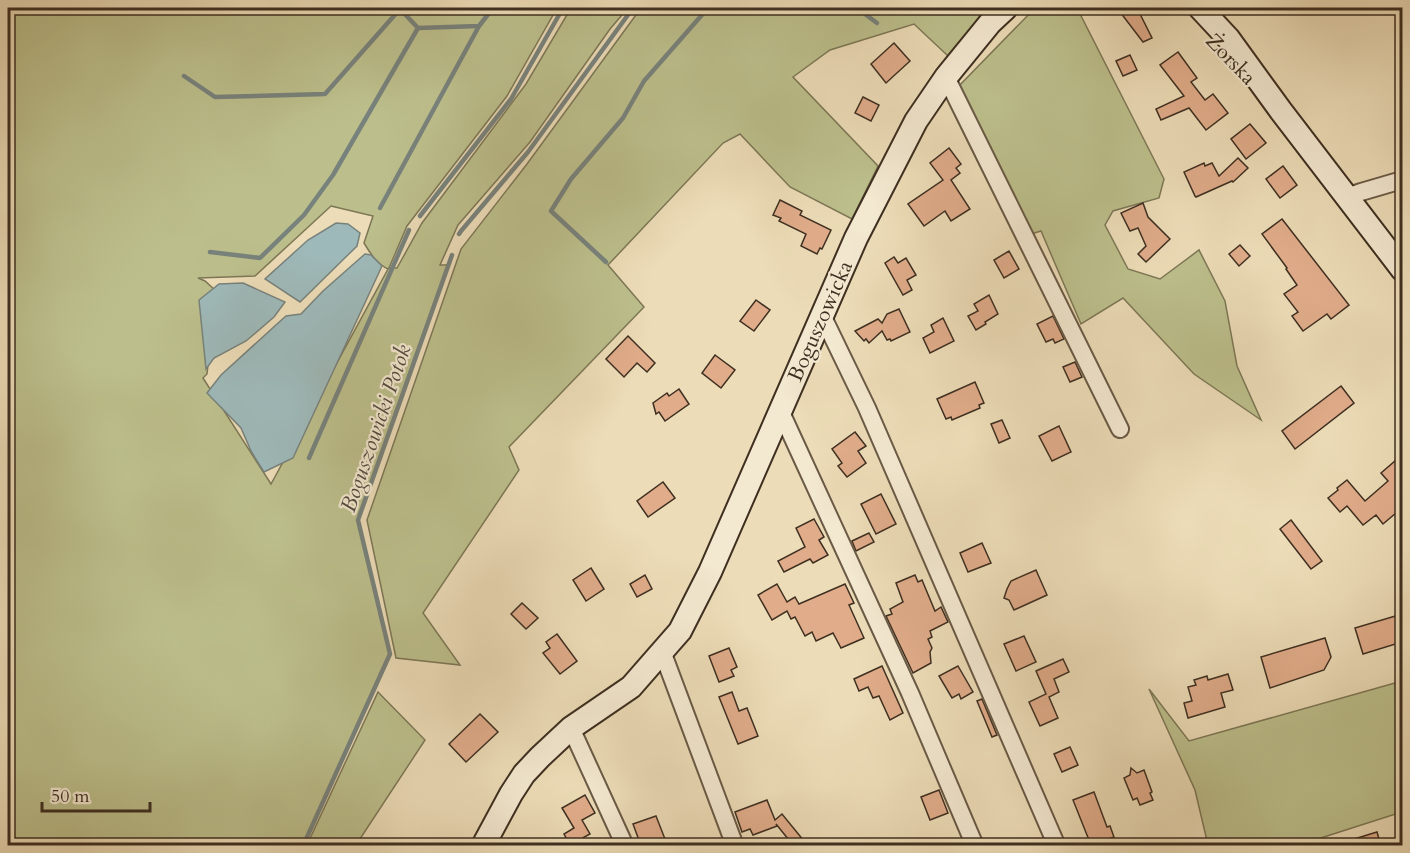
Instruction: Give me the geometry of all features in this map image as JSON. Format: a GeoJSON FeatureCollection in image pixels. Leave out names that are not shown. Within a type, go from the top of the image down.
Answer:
{"type":"FeatureCollection","features":[{"type":"Feature","properties":{"kind":"street","name":"Boguszowicka"},"geometry":{"type":"LineString","coordinates":[[483,846],[524,774],[571,729],[631,687],[680,631],[710,572],[856,238],[916,121],[946,77],[990,23],[1006,8]]}},
{"type":"Feature","properties":{"kind":"street","name":"Żorska"},"geometry":{"type":"LineString","coordinates":[[1181,8],[1281,111]]}},
{"type":"Feature","properties":{"kind":"street","name":"Żorska"},"geometry":{"type":"LineString","coordinates":[[1200,8],[1228,38],[1402,269]]}},
{"type":"Feature","properties":{"kind":"street","name":"Żorska"},"geometry":{"type":"LineString","coordinates":[[1215,8],[1228,38]]}},
{"type":"Feature","properties":{"kind":"street"},"geometry":{"type":"LineString","coordinates":[[946,77],[1120,429]]}},
{"type":"Feature","properties":{"kind":"street"},"geometry":{"type":"LineString","coordinates":[[1347,197],[1402,180]]}},
{"type":"Feature","properties":{"kind":"street"},"geometry":{"type":"LineString","coordinates":[[822,315],[867,408],[1056,844]]}},
{"type":"Feature","properties":{"kind":"street"},"geometry":{"type":"LineString","coordinates":[[780,410],[910,693],[975,846]]}},
{"type":"Feature","properties":{"kind":"street"},"geometry":{"type":"LineString","coordinates":[[662,651],[735,846]]}},
{"type":"Feature","properties":{"kind":"street"},"geometry":{"type":"LineString","coordinates":[[571,729],[625,846]]}},
{"type":"Feature","properties":{"kind":"green space"},"geometry":{"type":"Polygon","coordinates":[[[18,8],[557,8],[507,96],[407,226],[389,268],[397,268],[422,223],[526,84],[571,8],[628,8],[610,29],[530,142],[458,225],[440,265],[448,265],[358,520],[390,654],[303,845],[8,846],[8,19],[18,8]],[[331,206],[255,276],[198,278],[216,291],[207,374],[203,378],[271,484],[388,269],[377,261],[364,243],[373,216],[331,206]]]}},
{"type":"Feature","properties":{"kind":"green space"},"geometry":{"type":"Polygon","coordinates":[[[641,8],[989,8],[948,56],[914,24],[830,50],[793,77],[878,166],[852,219],[790,187],[740,134],[723,143],[608,265],[644,307],[509,447],[519,470],[423,613],[460,665],[396,658],[367,520],[461,249],[527,164],[641,8]]]}},
{"type":"Feature","properties":{"kind":"green space"},"geometry":{"type":"Polygon","coordinates":[[[1035,8],[1077,8],[1164,179],[1159,198],[1113,211],[1105,225],[1128,269],[1160,279],[1199,250],[1225,301],[1237,366],[1261,420],[1194,374],[1123,298],[1081,324],[1041,231],[1031,234],[958,87],[1035,8]]]}},
{"type":"Feature","properties":{"kind":"green space"},"geometry":{"type":"Polygon","coordinates":[[[1402,681],[1402,812],[1299,845],[1208,845],[1195,790],[1149,689],[1189,741],[1402,681]]]}},
{"type":"Feature","properties":{"kind":"green space"},"geometry":{"type":"Polygon","coordinates":[[[378,692],[425,740],[356,845],[307,845],[378,692]]]}},
{"type":"Feature","properties":{"kind":"water"},"geometry":{"type":"Polygon","coordinates":[[[336,223],[348,224],[360,233],[357,246],[300,302],[265,279],[308,240],[336,223]]]}},
{"type":"Feature","properties":{"kind":"water"},"geometry":{"type":"Polygon","coordinates":[[[365,254],[371,255],[382,266],[293,458],[264,472],[241,428],[207,393],[221,375],[286,316],[301,314],[365,254]]]}},
{"type":"Feature","properties":{"kind":"water"},"geometry":{"type":"Polygon","coordinates":[[[243,283],[285,302],[274,317],[246,341],[214,358],[206,369],[199,300],[219,284],[243,283]]]}},
{"type":"Feature","properties":{"kind":"building"},"geometry":{"type":"Polygon","coordinates":[[[1117,8],[1137,8],[1152,38],[1143,42],[1117,8]]]}},
{"type":"Feature","properties":{"kind":"building"},"geometry":{"type":"Polygon","coordinates":[[[894,43],[910,61],[886,83],[871,64],[894,43]]]}},
{"type":"Feature","properties":{"kind":"building"},"geometry":{"type":"Polygon","coordinates":[[[1178,52],[1197,78],[1191,82],[1205,100],[1213,94],[1228,113],[1206,130],[1189,108],[1161,120],[1156,109],[1184,96],[1160,65],[1178,52]]]}},
{"type":"Feature","properties":{"kind":"building"},"geometry":{"type":"Polygon","coordinates":[[[1130,55],[1137,70],[1123,76],[1116,61],[1130,55]]]}},
{"type":"Feature","properties":{"kind":"building"},"geometry":{"type":"Polygon","coordinates":[[[863,97],[879,105],[871,121],[855,113],[863,97]]]}},
{"type":"Feature","properties":{"kind":"building"},"geometry":{"type":"Polygon","coordinates":[[[1250,124],[1266,143],[1246,159],[1231,139],[1250,124]]]}},
{"type":"Feature","properties":{"kind":"building"},"geometry":{"type":"Polygon","coordinates":[[[949,148],[961,164],[956,168],[960,173],[951,180],[970,209],[951,221],[945,211],[924,226],[908,204],[943,180],[930,163],[949,148]]]}},
{"type":"Feature","properties":{"kind":"building"},"geometry":{"type":"Polygon","coordinates":[[[1238,158],[1248,168],[1233,182],[1195,196],[1184,172],[1204,163],[1205,166],[1212,163],[1219,176],[1238,158]]]}},
{"type":"Feature","properties":{"kind":"building"},"geometry":{"type":"Polygon","coordinates":[[[1283,166],[1297,185],[1280,198],[1266,179],[1283,166]]]}},
{"type":"Feature","properties":{"kind":"building"},"geometry":{"type":"Polygon","coordinates":[[[780,200],[802,211],[800,215],[831,230],[817,254],[801,246],[806,234],[779,221],[781,218],[773,215],[780,200]]]}},
{"type":"Feature","properties":{"kind":"building"},"geometry":{"type":"Polygon","coordinates":[[[1143,203],[1148,217],[1170,239],[1146,262],[1138,254],[1146,246],[1138,228],[1130,231],[1121,213],[1143,203]]]}},
{"type":"Feature","properties":{"kind":"building"},"geometry":{"type":"Polygon","coordinates":[[[1282,219],[1349,305],[1331,319],[1327,314],[1303,331],[1292,316],[1298,312],[1284,294],[1297,285],[1262,234],[1282,219]]]}},
{"type":"Feature","properties":{"kind":"building"},"geometry":{"type":"Polygon","coordinates":[[[1240,245],[1250,256],[1239,266],[1229,254],[1240,245]]]}},
{"type":"Feature","properties":{"kind":"building"},"geometry":{"type":"Polygon","coordinates":[[[1009,251],[1019,269],[1004,278],[994,260],[1009,251]]]}},
{"type":"Feature","properties":{"kind":"building"},"geometry":{"type":"Polygon","coordinates":[[[894,257],[898,263],[906,258],[916,275],[907,280],[912,290],[903,295],[885,263],[894,257]]]}},
{"type":"Feature","properties":{"kind":"building"},"geometry":{"type":"Polygon","coordinates":[[[989,295],[998,314],[976,330],[968,316],[978,311],[974,304],[989,295]]]}},
{"type":"Feature","properties":{"kind":"building"},"geometry":{"type":"Polygon","coordinates":[[[756,300],[770,310],[754,331],[740,321],[756,300]]]}},
{"type":"Feature","properties":{"kind":"building"},"geometry":{"type":"Polygon","coordinates":[[[899,309],[910,332],[891,341],[887,340],[882,331],[869,343],[855,331],[878,319],[882,323],[887,314],[899,309]]]}},
{"type":"Feature","properties":{"kind":"building"},"geometry":{"type":"Polygon","coordinates":[[[1053,316],[1064,339],[1055,343],[1053,339],[1046,342],[1037,324],[1053,316]]]}},
{"type":"Feature","properties":{"kind":"building"},"geometry":{"type":"Polygon","coordinates":[[[943,318],[954,341],[930,353],[923,338],[934,332],[931,325],[943,318]]]}},
{"type":"Feature","properties":{"kind":"building"},"geometry":{"type":"Polygon","coordinates":[[[628,336],[655,363],[647,372],[637,363],[624,377],[606,359],[628,336]]]}},
{"type":"Feature","properties":{"kind":"building"},"geometry":{"type":"Polygon","coordinates":[[[715,355],[735,370],[721,388],[702,373],[715,355]]]}},
{"type":"Feature","properties":{"kind":"building"},"geometry":{"type":"Polygon","coordinates":[[[1075,362],[1082,377],[1070,382],[1063,367],[1075,362]]]}},
{"type":"Feature","properties":{"kind":"building"},"geometry":{"type":"Polygon","coordinates":[[[975,382],[984,403],[979,405],[980,408],[952,420],[951,417],[946,419],[937,399],[975,382]]]}},
{"type":"Feature","properties":{"kind":"building"},"geometry":{"type":"Polygon","coordinates":[[[1341,386],[1354,403],[1295,449],[1282,431],[1341,386]]]}},
{"type":"Feature","properties":{"kind":"building"},"geometry":{"type":"Polygon","coordinates":[[[679,389],[689,404],[665,421],[659,412],[656,414],[653,403],[667,393],[669,396],[679,389]]]}},
{"type":"Feature","properties":{"kind":"building"},"geometry":{"type":"Polygon","coordinates":[[[1002,420],[1010,438],[999,443],[991,424],[1002,420]]]}},
{"type":"Feature","properties":{"kind":"building"},"geometry":{"type":"Polygon","coordinates":[[[1059,426],[1071,452],[1052,461],[1039,436],[1059,426]]]}},
{"type":"Feature","properties":{"kind":"building"},"geometry":{"type":"Polygon","coordinates":[[[855,432],[866,446],[858,451],[866,463],[847,477],[838,466],[842,463],[832,449],[855,432]]]}},
{"type":"Feature","properties":{"kind":"building"},"geometry":{"type":"Polygon","coordinates":[[[1402,455],[1402,508],[1383,524],[1376,515],[1363,525],[1347,506],[1340,512],[1328,498],[1347,480],[1365,501],[1388,481],[1381,473],[1402,455]]]}},
{"type":"Feature","properties":{"kind":"building"},"geometry":{"type":"Polygon","coordinates":[[[663,482],[675,498],[648,517],[637,501],[663,482]]]}},
{"type":"Feature","properties":{"kind":"building"},"geometry":{"type":"Polygon","coordinates":[[[881,494],[896,524],[876,534],[861,504],[881,494]]]}},
{"type":"Feature","properties":{"kind":"building"},"geometry":{"type":"Polygon","coordinates":[[[814,519],[824,537],[819,540],[828,555],[813,563],[810,559],[784,572],[778,561],[805,547],[796,528],[814,519]]]}},
{"type":"Feature","properties":{"kind":"building"},"geometry":{"type":"Polygon","coordinates":[[[1291,520],[1322,561],[1311,569],[1280,529],[1291,520]]]}},
{"type":"Feature","properties":{"kind":"building"},"geometry":{"type":"Polygon","coordinates":[[[869,533],[874,542],[856,551],[852,541],[869,533]]]}},
{"type":"Feature","properties":{"kind":"building"},"geometry":{"type":"Polygon","coordinates":[[[982,543],[991,563],[968,572],[960,553],[982,543]]]}},
{"type":"Feature","properties":{"kind":"building"},"geometry":{"type":"Polygon","coordinates":[[[591,568],[604,589],[586,601],[573,580],[591,568]]]}},
{"type":"Feature","properties":{"kind":"building"},"geometry":{"type":"Polygon","coordinates":[[[1036,570],[1047,595],[1014,610],[1009,600],[1004,598],[1011,581],[1036,570]]]}},
{"type":"Feature","properties":{"kind":"building"},"geometry":{"type":"Polygon","coordinates":[[[645,575],[652,589],[637,597],[630,584],[645,575]]]}},
{"type":"Feature","properties":{"kind":"building"},"geometry":{"type":"Polygon","coordinates":[[[915,575],[918,582],[922,580],[935,611],[941,607],[948,622],[930,631],[932,637],[928,639],[932,648],[931,663],[913,673],[886,616],[892,614],[890,609],[903,602],[896,583],[915,575]]]}},
{"type":"Feature","properties":{"kind":"building"},"geometry":{"type":"Polygon","coordinates":[[[777,584],[787,602],[795,597],[799,604],[845,584],[854,603],[849,605],[864,638],[841,648],[833,633],[816,641],[812,632],[805,636],[795,617],[791,619],[787,611],[772,620],[758,595],[777,584]]]}},
{"type":"Feature","properties":{"kind":"building"},"geometry":{"type":"Polygon","coordinates":[[[522,603],[538,618],[526,629],[511,614],[522,603]]]}},
{"type":"Feature","properties":{"kind":"building"},"geometry":{"type":"Polygon","coordinates":[[[1402,614],[1402,642],[1363,654],[1355,628],[1402,614]]]}},
{"type":"Feature","properties":{"kind":"building"},"geometry":{"type":"Polygon","coordinates":[[[557,634],[577,661],[560,674],[543,653],[550,648],[546,642],[557,634]]]}},
{"type":"Feature","properties":{"kind":"building"},"geometry":{"type":"Polygon","coordinates":[[[1024,636],[1036,662],[1016,671],[1004,644],[1024,636]]]}},
{"type":"Feature","properties":{"kind":"building"},"geometry":{"type":"Polygon","coordinates":[[[1325,638],[1331,657],[1324,670],[1270,688],[1261,657],[1325,638]]]}},
{"type":"Feature","properties":{"kind":"building"},"geometry":{"type":"Polygon","coordinates":[[[729,648],[737,667],[731,670],[734,676],[719,682],[709,656],[729,648]]]}},
{"type":"Feature","properties":{"kind":"building"},"geometry":{"type":"Polygon","coordinates":[[[1063,659],[1069,672],[1054,679],[1059,692],[1049,697],[1058,718],[1040,726],[1029,702],[1046,694],[1036,671],[1063,659]]]}},
{"type":"Feature","properties":{"kind":"building"},"geometry":{"type":"Polygon","coordinates":[[[882,666],[903,713],[890,720],[879,696],[873,698],[868,687],[859,691],[854,679],[882,666]]]}},
{"type":"Feature","properties":{"kind":"building"},"geometry":{"type":"Polygon","coordinates":[[[958,666],[973,692],[961,699],[959,694],[952,698],[939,676],[958,666]]]}},
{"type":"Feature","properties":{"kind":"building"},"geometry":{"type":"Polygon","coordinates":[[[1228,674],[1233,690],[1221,693],[1225,707],[1188,718],[1184,703],[1192,701],[1188,687],[1196,685],[1194,680],[1207,676],[1208,680],[1228,674]]]}},
{"type":"Feature","properties":{"kind":"building"},"geometry":{"type":"Polygon","coordinates":[[[732,692],[739,711],[747,708],[758,736],[738,744],[719,697],[732,692]]]}},
{"type":"Feature","properties":{"kind":"building"},"geometry":{"type":"Polygon","coordinates":[[[982,699],[997,735],[992,737],[977,701],[982,699]]]}},
{"type":"Feature","properties":{"kind":"building"},"geometry":{"type":"Polygon","coordinates":[[[480,714],[498,732],[466,762],[449,744],[480,714]]]}},
{"type":"Feature","properties":{"kind":"building"},"geometry":{"type":"Polygon","coordinates":[[[1070,747],[1078,765],[1062,772],[1054,754],[1070,747]]]}},
{"type":"Feature","properties":{"kind":"building"},"geometry":{"type":"Polygon","coordinates":[[[1131,768],[1137,773],[1144,770],[1153,800],[1140,805],[1137,798],[1133,800],[1124,778],[1130,775],[1131,768]]]}},
{"type":"Feature","properties":{"kind":"building"},"geometry":{"type":"Polygon","coordinates":[[[939,790],[948,813],[930,820],[921,797],[939,790]]]}},
{"type":"Feature","properties":{"kind":"building"},"geometry":{"type":"Polygon","coordinates":[[[1094,792],[1107,827],[1110,826],[1114,837],[1091,845],[1073,800],[1094,792]]]}},
{"type":"Feature","properties":{"kind":"building"},"geometry":{"type":"Polygon","coordinates":[[[585,795],[595,813],[582,820],[590,834],[570,845],[564,834],[574,828],[562,808],[585,795]]]}},
{"type":"Feature","properties":{"kind":"building"},"geometry":{"type":"Polygon","coordinates":[[[767,800],[775,820],[782,814],[804,841],[793,845],[776,824],[777,826],[753,835],[750,829],[742,832],[735,812],[767,800]]]}},
{"type":"Feature","properties":{"kind":"building"},"geometry":{"type":"Polygon","coordinates":[[[656,816],[665,839],[649,845],[648,840],[640,843],[633,824],[656,816]]]}},
{"type":"Feature","properties":{"kind":"building"},"geometry":{"type":"Polygon","coordinates":[[[1377,832],[1381,846],[1341,846],[1341,843],[1377,832]]]}},
{"type":"Feature","properties":{"kind":"waterway"},"geometry":{"type":"LineString","coordinates":[[184,76],[215,97],[325,94],[400,9],[418,28],[479,26],[493,8]]}},
{"type":"Feature","properties":{"kind":"waterway"},"geometry":{"type":"LineString","coordinates":[[420,216],[511,99],[563,8]]}},
{"type":"Feature","properties":{"kind":"waterway","name":"Boguszowicki Potok"},"geometry":{"type":"LineString","coordinates":[[459,234],[528,152],[633,8]]}},
{"type":"Feature","properties":{"kind":"waterway"},"geometry":{"type":"LineString","coordinates":[[606,262],[551,211],[571,179],[623,118],[644,81],[708,8]]}},
{"type":"Feature","properties":{"kind":"waterway"},"geometry":{"type":"LineString","coordinates":[[857,8],[877,23]]}},
{"type":"Feature","properties":{"kind":"waterway"},"geometry":{"type":"LineString","coordinates":[[380,208],[479,26]]}},
{"type":"Feature","properties":{"kind":"waterway"},"geometry":{"type":"LineString","coordinates":[[210,252],[260,258],[304,215],[333,175],[418,28]]}},
{"type":"Feature","properties":{"kind":"waterway"},"geometry":{"type":"LineString","coordinates":[[309,458],[409,230]]}},
{"type":"Feature","properties":{"kind":"waterway","name":"Boguszowicki Potok"},"geometry":{"type":"LineString","coordinates":[[303,846],[390,654],[358,520],[452,255]]}}]}
